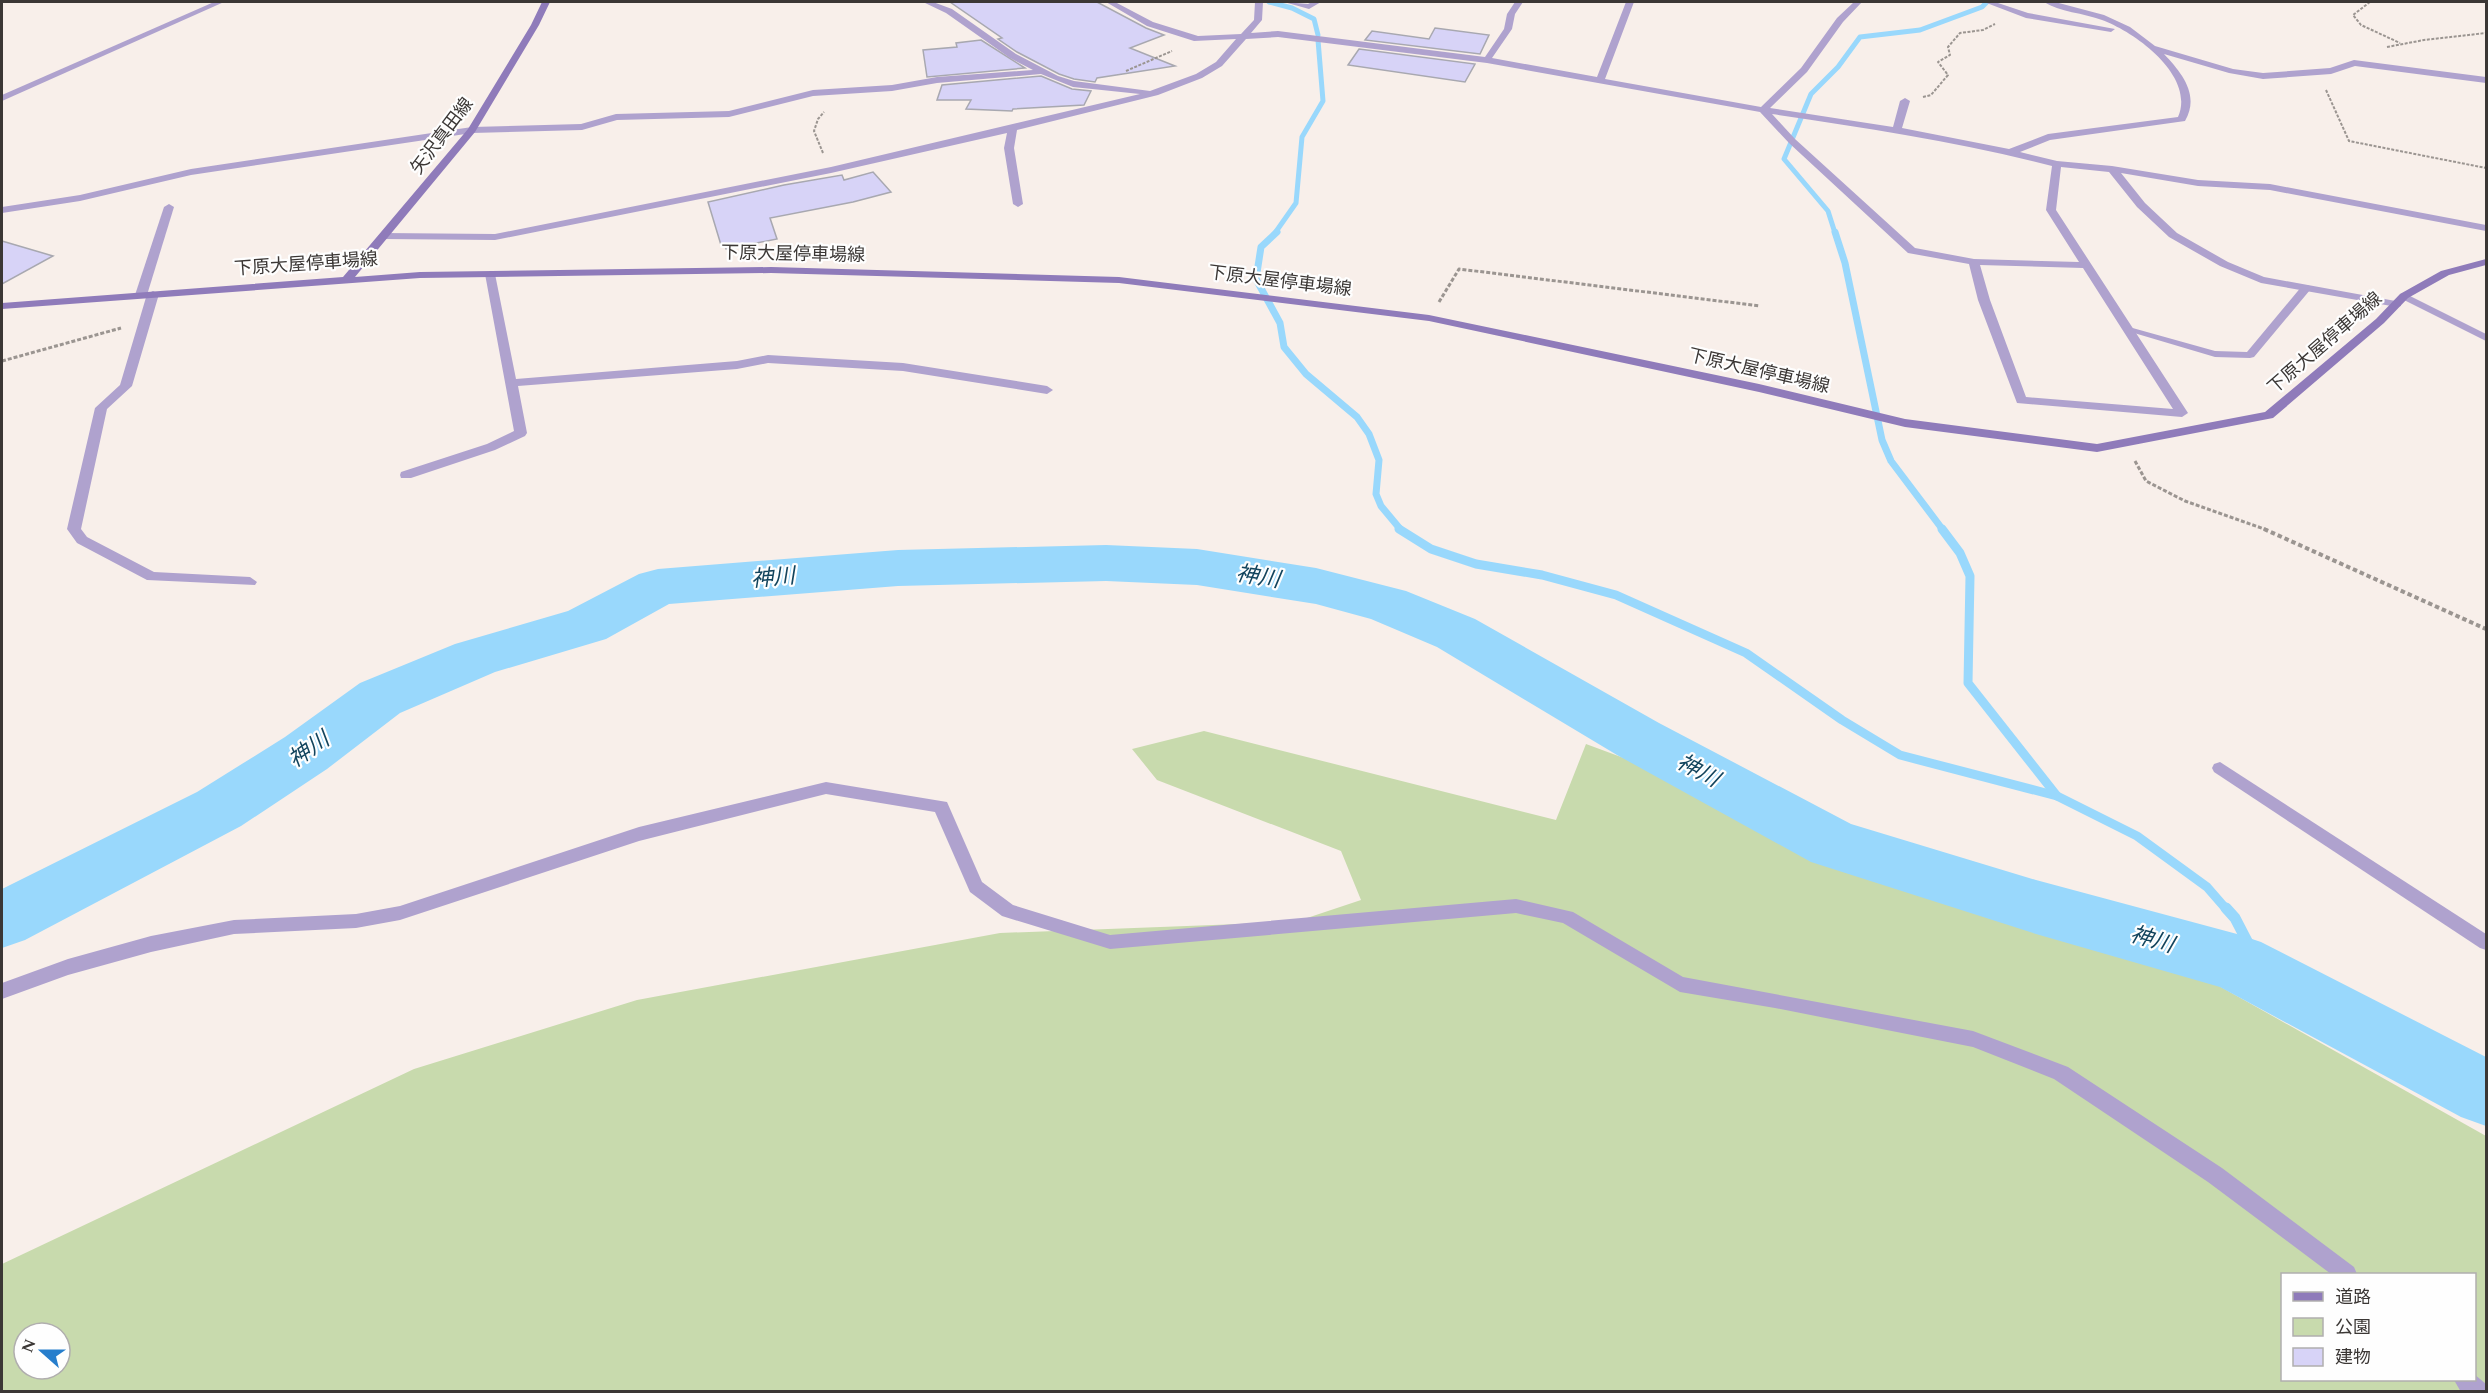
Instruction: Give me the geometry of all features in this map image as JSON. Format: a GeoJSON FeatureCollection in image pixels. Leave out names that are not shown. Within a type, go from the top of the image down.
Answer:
{"type":"FeatureCollection","features":[{"type":"Feature","properties":{"kind":"main road","name":"矢沢真田線"},"geometry":{"type":"LineString","coordinates":[[347,279],[472,130],[535,25],[546,2]]}},
{"type":"Feature","properties":{"kind":"main road","name":"下原大屋停車場線"},"geometry":{"type":"LineString","coordinates":[[2,306],[347,279],[490,274],[771,270],[1107,279],[1429,318],[1748,386],[1895,421],[2097,448],[2269,415],[2401,300],[2445,273],[2487,262]]}},
{"type":"Feature","properties":{"kind":"street"},"geometry":{"type":"LineString","coordinates":[[2,98],[220,2]]}},
{"type":"Feature","properties":{"kind":"street"},"geometry":{"type":"LineString","coordinates":[[927,2],[950,10],[995,44],[1040,72],[1073,84],[1155,93]]}},
{"type":"Feature","properties":{"kind":"street"},"geometry":{"type":"LineString","coordinates":[[1110,2],[1150,24],[1197,39],[1243,34],[1278,34],[1486,60],[1763,110],[1897,130],[2010,152],[2057,164],[2112,169],[2198,183],[2270,188],[2487,228]]}},
{"type":"Feature","properties":{"kind":"street"},"geometry":{"type":"LineString","coordinates":[[383,236],[495,237],[831,170],[1012,129],[1155,93],[1198,76],[1219,64],[1243,34],[1258,20],[1259,2]]}},
{"type":"Feature","properties":{"kind":"street"},"geometry":{"type":"LineString","coordinates":[[1288,2],[1309,7],[1317,2]]}},
{"type":"Feature","properties":{"kind":"street"},"geometry":{"type":"LineString","coordinates":[[1486,60],[1508,29],[1511,14],[1519,2]]}},
{"type":"Feature","properties":{"kind":"street"},"geometry":{"type":"LineString","coordinates":[[1600,80],[1630,2]]}},
{"type":"Feature","properties":{"kind":"street"},"geometry":{"type":"LineString","coordinates":[[1763,110],[1804,70],[1840,20],[1858,2]]}},
{"type":"Feature","properties":{"kind":"street"},"geometry":{"type":"LineString","coordinates":[[1988,2],[2014,11],[2135,34]]}},
{"type":"Feature","properties":{"kind":"street"},"geometry":{"type":"LineString","coordinates":[[2010,152],[2048,137],[2182,118],[2187,107],[2187,94],[2180,80],[2153,47],[2117,23],[2048,2]]}},
{"type":"Feature","properties":{"kind":"street"},"geometry":{"type":"LineString","coordinates":[[2153,47],[2215,67],[2263,76],[2318,73],[2354,63],[2487,80]]}},
{"type":"Feature","properties":{"kind":"street"},"geometry":{"type":"LineString","coordinates":[[2,210],[80,198],[191,172],[472,130],[582,127],[616,117],[729,114],[813,93],[892,88],[995,74],[1040,72]]}},
{"type":"Feature","properties":{"kind":"street"},"geometry":{"type":"LineString","coordinates":[[1897,130],[1905,101]]}},
{"type":"Feature","properties":{"kind":"street"},"geometry":{"type":"LineString","coordinates":[[1763,110],[1792,141],[1912,251],[1974,262],[2088,265]]}},
{"type":"Feature","properties":{"kind":"street"},"geometry":{"type":"LineString","coordinates":[[1012,129],[1010,148],[1018,204]]}},
{"type":"Feature","properties":{"kind":"street"},"geometry":{"type":"LineString","coordinates":[[1974,262],[1984,300],[2021,400],[2182,413],[2051,210],[2057,164]]}},
{"type":"Feature","properties":{"kind":"street"},"geometry":{"type":"LineString","coordinates":[[2112,169],[2141,205],[2173,235],[2224,264],[2261,280],[2401,300],[2487,338]]}},
{"type":"Feature","properties":{"kind":"street"},"geometry":{"type":"LineString","coordinates":[[169,207],[147,294],[145,321],[126,386],[101,408],[74,529],[82,540],[153,577],[250,582]]}},
{"type":"Feature","properties":{"kind":"street"},"geometry":{"type":"LineString","coordinates":[[406,475],[491,447],[521,433],[490,274]]}},
{"type":"Feature","properties":{"kind":"street"},"geometry":{"type":"LineString","coordinates":[[511,383],[737,364],[768,359],[903,368],[1047,390]]}},
{"type":"Feature","properties":{"kind":"street"},"geometry":{"type":"LineString","coordinates":[[2220,768],[2487,943]]}},
{"type":"Feature","properties":{"kind":"street"},"geometry":{"type":"LineString","coordinates":[[2,991],[68,968],[141,947],[234,927],[356,921],[400,913],[639,834],[826,788],[941,807],[976,887],[1008,911],[1110,942],[1516,906],[1567,917],[1680,984],[1973,1038],[2061,1073],[2215,1175],[2344,1273]]}},
{"type":"Feature","properties":{"kind":"street"},"geometry":{"type":"LineString","coordinates":[[2466,1381],[2478,1392]]}},
{"type":"Feature","properties":{"kind":"lane"},"geometry":{"type":"LineString","coordinates":[[2129,330],[2215,354],[2250,355],[2306,288]]}},
{"type":"Feature","properties":{"kind":"path"},"geometry":{"type":"LineString","coordinates":[[2370,2],[2353,15],[2361,26],[2400,43]]}},
{"type":"Feature","properties":{"kind":"path"},"geometry":{"type":"LineString","coordinates":[[1905,101],[1931,95],[1948,75],[1938,62],[1950,55],[1948,47],[1960,33],[1983,30],[2000,22],[2014,11]]}},
{"type":"Feature","properties":{"kind":"path"},"geometry":{"type":"LineString","coordinates":[[2429,39],[2487,33]]}},
{"type":"Feature","properties":{"kind":"path"},"geometry":{"type":"LineString","coordinates":[[1105,87],[1111,78],[1197,39]]}},
{"type":"Feature","properties":{"kind":"path"},"geometry":{"type":"LineString","coordinates":[[2318,73],[2349,141],[2487,168]]}},
{"type":"Feature","properties":{"kind":"path"},"geometry":{"type":"LineString","coordinates":[[831,170],[814,131],[818,119],[831,104],[851,91]]}},
{"type":"Feature","properties":{"kind":"path"},"geometry":{"type":"LineString","coordinates":[[1429,318],[1459,269],[1760,306]]}},
{"type":"Feature","properties":{"kind":"path"},"geometry":{"type":"LineString","coordinates":[[2,361],[145,321]]}},
{"type":"Feature","properties":{"kind":"path"},"geometry":{"type":"LineString","coordinates":[[2124,443],[2146,481],[2185,501],[2249,522],[2487,629]]}},
{"type":"Feature","properties":{"kind":"green space"},"geometry":{"type":"Polygon","coordinates":[[[1204,731],[1556,820],[1586,744],[2180,964],[2486,1136],[2486,1391],[2,1392],[2,1264],[414,1069],[637,1000],[1000,933],[1295,922],[1361,900],[1341,851],[1157,780],[1132,749],[1204,731]]]}},
{"type":"Feature","properties":{"kind":"building"},"geometry":{"type":"Polygon","coordinates":[[[950,2],[1097,2],[1164,35],[1130,48],[1175,66],[1097,78],[1095,82],[1074,79],[1059,74],[1017,52],[998,39],[1002,38],[950,2]]]}},
{"type":"Feature","properties":{"kind":"building"},"geometry":{"type":"Polygon","coordinates":[[[1435,28],[1489,35],[1480,54],[1365,40],[1372,31],[1429,39],[1435,28]]]}},
{"type":"Feature","properties":{"kind":"building"},"geometry":{"type":"Polygon","coordinates":[[[981,40],[1025,68],[927,77],[923,50],[957,47],[956,43],[981,40]]]}},
{"type":"Feature","properties":{"kind":"building"},"geometry":{"type":"Polygon","coordinates":[[[1359,49],[1475,64],[1465,82],[1348,65],[1359,49]]]}},
{"type":"Feature","properties":{"kind":"building"},"geometry":{"type":"Polygon","coordinates":[[[1041,76],[1072,89],[1091,91],[1084,105],[1013,109],[1012,111],[966,109],[971,100],[937,100],[942,85],[1041,76]]]}},
{"type":"Feature","properties":{"kind":"building"},"geometry":{"type":"Polygon","coordinates":[[[873,172],[891,192],[770,218],[777,239],[726,249],[724,244],[721,245],[708,202],[784,185],[842,175],[844,180],[873,172]]]}},
{"type":"Feature","properties":{"kind":"building"},"geometry":{"type":"Polygon","coordinates":[[[2,241],[53,256],[2,284],[2,241]]]}},
{"type":"Feature","properties":{"kind":"waterway"},"geometry":{"type":"LineString","coordinates":[[1269,2],[1292,8],[1314,19],[1318,35]]}},
{"type":"Feature","properties":{"kind":"waterway"},"geometry":{"type":"LineString","coordinates":[[1835,233],[1828,211],[1784,159],[1811,94],[1838,67],[1860,37],[1920,30],[1982,7],[1987,2]]}},
{"type":"Feature","properties":{"kind":"waterway"},"geometry":{"type":"LineString","coordinates":[[1275,233],[1296,203],[1302,137],[1323,101],[1318,40]]}},
{"type":"Feature","properties":{"kind":"waterway"},"geometry":{"type":"LineString","coordinates":[[1277,232],[1261,247],[1256,279],[1280,323],[1284,347],[1306,374],[1357,417],[1369,434],[1379,460],[1376,494],[1381,506],[1401,530]]}},
{"type":"Feature","properties":{"kind":"waterway"},"geometry":{"type":"LineString","coordinates":[[1835,232],[1845,263],[1882,440],[1891,461],[1943,530]]}},
{"type":"Feature","properties":{"kind":"waterway"},"geometry":{"type":"LineString","coordinates":[[1399,529],[1431,549],[1476,564],[1542,575],[1616,595],[1746,653],[1842,720],[1900,755],[2057,796]]}},
{"type":"Feature","properties":{"kind":"waterway"},"geometry":{"type":"LineString","coordinates":[[1942,529],[1960,553],[1970,576],[1968,683],[2057,796]]}},
{"type":"Feature","properties":{"kind":"waterway","name":"神川"},"geometry":{"type":"LineString","coordinates":[[2,920],[219,809],[306,753],[380,698],[475,658],[587,625],[658,587],[898,568],[1106,563],[1197,567],[1316,586],[1387,604],[1456,633],[1638,739],[1833,844],[2036,907],[2237,963],[2486,1093]]}},
{"type":"Feature","properties":{"kind":"waterway"},"geometry":{"type":"LineString","coordinates":[[2057,796],[2137,836],[2207,887],[2227,910]]}},
{"type":"Feature","properties":{"kind":"waterway"},"geometry":{"type":"LineString","coordinates":[[2226,908],[2235,918],[2249,945],[2237,963]]}}]}
